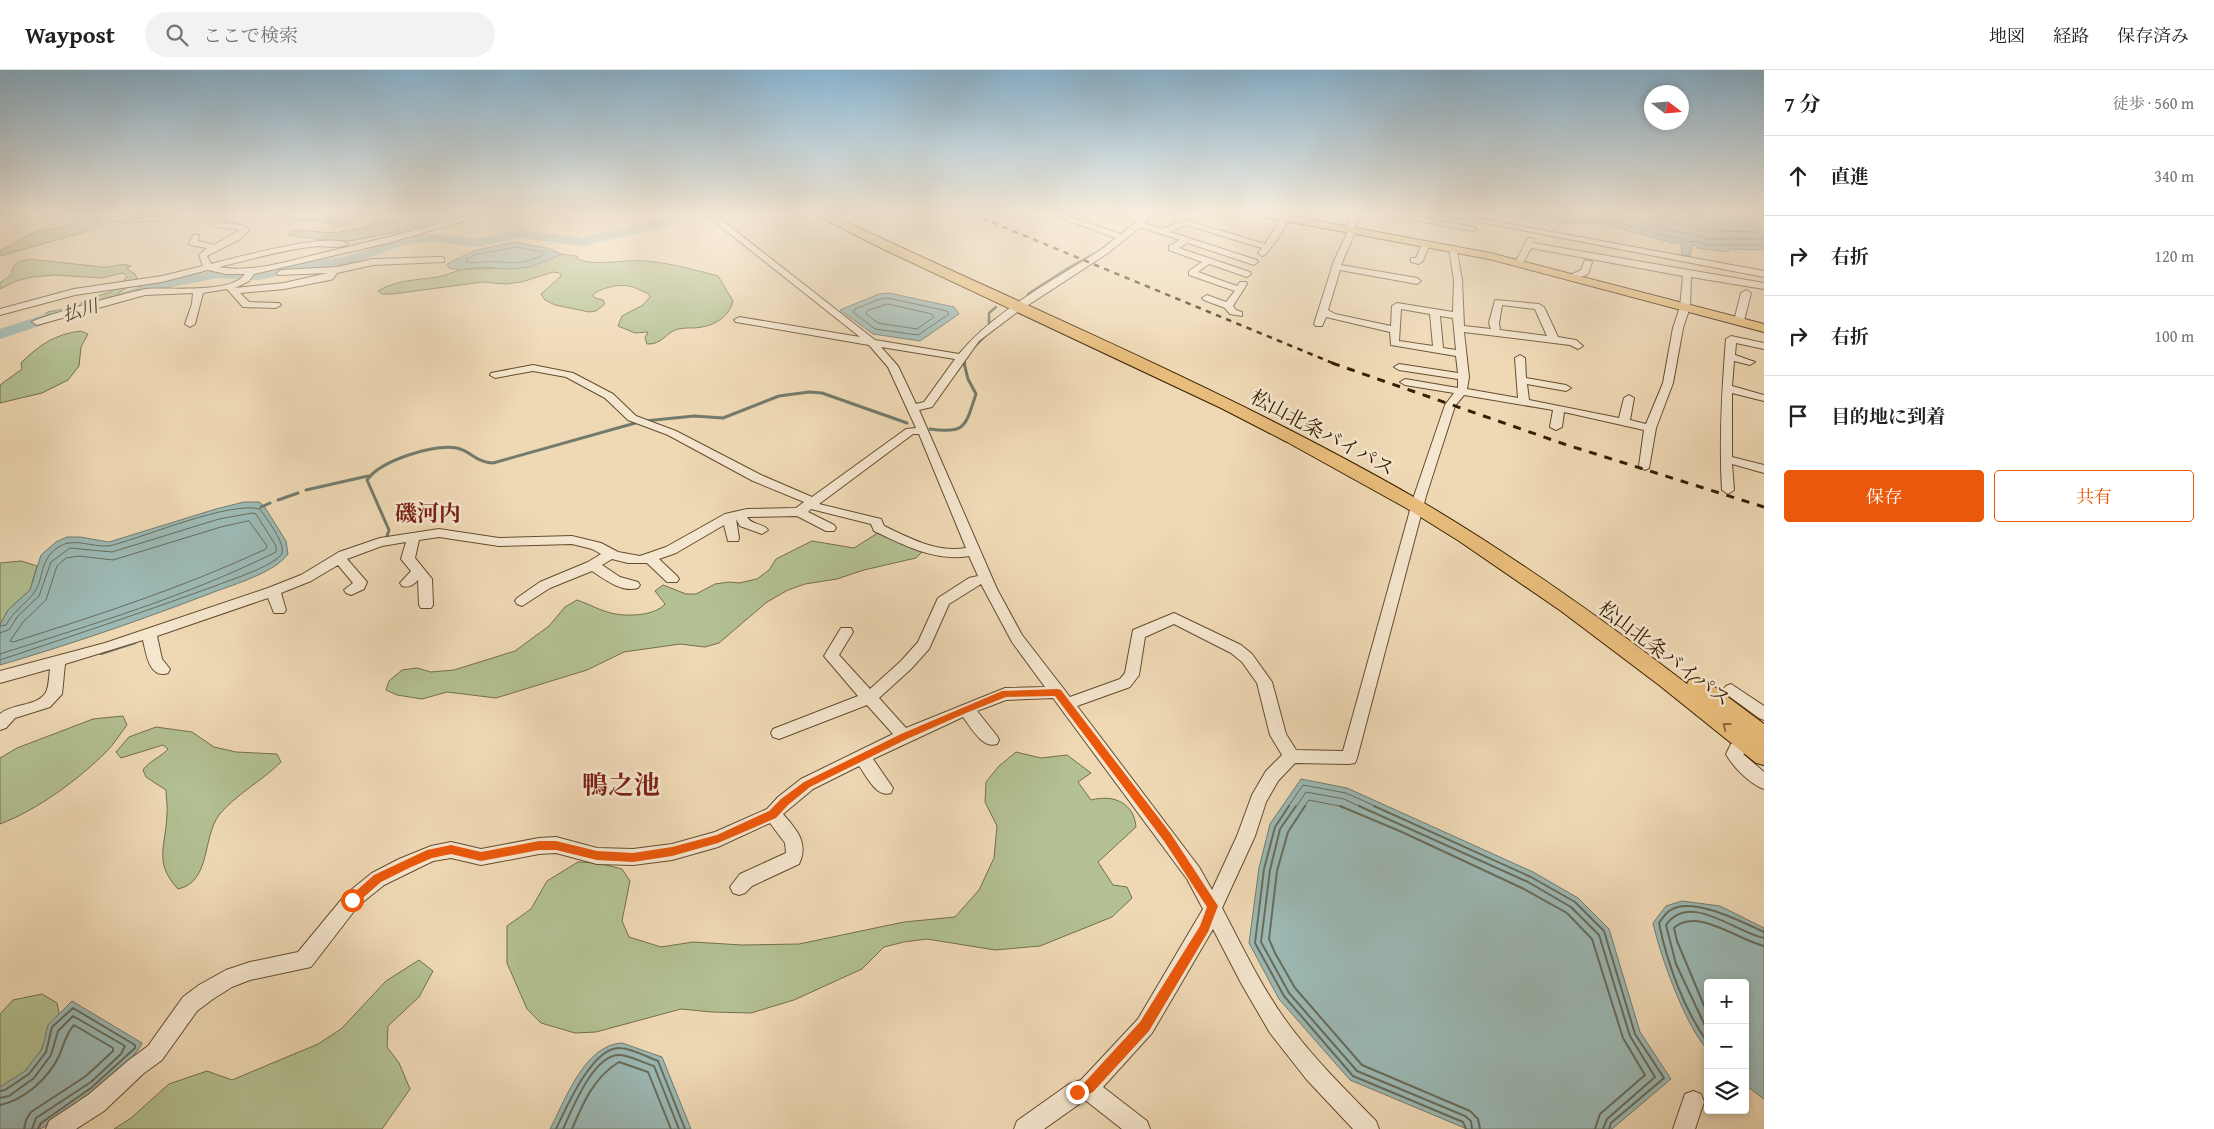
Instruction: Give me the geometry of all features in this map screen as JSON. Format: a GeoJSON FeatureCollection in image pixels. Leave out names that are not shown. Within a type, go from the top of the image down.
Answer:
{"type":"FeatureCollection","features":[{"type":"Feature","properties":{"kind":"highway","name":"松山北条バイパス"},"geometry":{"type":"LineString","coordinates":[[930,263],[1024,306]]}},
{"type":"Feature","properties":{"kind":"highway","name":"松山北条バイパス"},"geometry":{"type":"LineString","coordinates":[[936,263],[1303,443],[1419,502],[1459,532],[1759,740],[1764,756]]}},
{"type":"Feature","properties":{"kind":"main road"},"geometry":{"type":"LineString","coordinates":[[1521,263],[1764,328]]}},
{"type":"Feature","properties":{"kind":"street"},"geometry":{"type":"LineString","coordinates":[[206,263],[208,267],[249,275],[334,270],[349,263]]}},
{"type":"Feature","properties":{"kind":"street"},"geometry":{"type":"LineString","coordinates":[[0,312],[74,292],[162,279],[223,263]]}},
{"type":"Feature","properties":{"kind":"street"},"geometry":{"type":"LineString","coordinates":[[231,288],[249,275],[316,263]]}},
{"type":"Feature","properties":{"kind":"street"},"geometry":{"type":"LineString","coordinates":[[772,263],[871,341],[893,366],[913,408],[985,578],[1017,638],[1168,838],[1213,906],[1267,1011],[1318,1076],[1368,1129]]}},
{"type":"Feature","properties":{"kind":"street"},"geometry":{"type":"LineString","coordinates":[[913,408],[928,405],[961,357],[976,339],[997,322],[1087,263]]}},
{"type":"Feature","properties":{"kind":"street"},"geometry":{"type":"LineString","coordinates":[[1205,263],[1192,273],[1240,290]]}},
{"type":"Feature","properties":{"kind":"street"},"geometry":{"type":"LineString","coordinates":[[1215,263],[1248,274]]}},
{"type":"Feature","properties":{"kind":"street"},"geometry":{"type":"LineString","coordinates":[[1228,306],[1240,290],[1253,263]]}},
{"type":"Feature","properties":{"kind":"street"},"geometry":{"type":"LineString","coordinates":[[1319,324],[1337,263]]}},
{"type":"Feature","properties":{"kind":"street"},"geometry":{"type":"LineString","coordinates":[[1025,1129],[1077,1092],[1088,1088],[1145,1026],[1204,928],[1246,836],[1258,800],[1272,776],[1291,756],[1349,758],[1396,578],[1419,502],[1450,405],[1461,392],[1464,377],[1455,263]]}},
{"type":"Feature","properties":{"kind":"street"},"geometry":{"type":"LineString","coordinates":[[1573,276],[1585,272],[1588,263]]}},
{"type":"Feature","properties":{"kind":"street"},"geometry":{"type":"LineString","coordinates":[[1657,263],[1684,268],[1764,274]]}},
{"type":"Feature","properties":{"kind":"street"},"geometry":{"type":"LineString","coordinates":[[1661,263],[1684,268]]}},
{"type":"Feature","properties":{"kind":"street"},"geometry":{"type":"LineString","coordinates":[[1663,263],[1764,286]]}},
{"type":"Feature","properties":{"kind":"street"},"geometry":{"type":"LineString","coordinates":[[1336,267],[1416,281]]}},
{"type":"Feature","properties":{"kind":"street"},"geometry":{"type":"LineString","coordinates":[[1645,466],[1650,428],[1668,383],[1678,328],[1685,306],[1688,289],[1684,268]]}},
{"type":"Feature","properties":{"kind":"street"},"geometry":{"type":"LineString","coordinates":[[37,322],[150,289],[200,291],[284,286],[330,277],[334,270]]}},
{"type":"Feature","properties":{"kind":"street"},"geometry":{"type":"LineString","coordinates":[[150,289],[162,279]]}},
{"type":"Feature","properties":{"kind":"street"},"geometry":{"type":"LineString","coordinates":[[231,288],[246,305],[276,305]]}},
{"type":"Feature","properties":{"kind":"street"},"geometry":{"type":"LineString","coordinates":[[190,324],[197,304],[197,294],[200,291]]}},
{"type":"Feature","properties":{"kind":"street"},"geometry":{"type":"LineString","coordinates":[[1739,321],[1746,293]]}},
{"type":"Feature","properties":{"kind":"street"},"geometry":{"type":"LineString","coordinates":[[1207,298],[1228,306],[1233,312],[1238,314]]}},
{"type":"Feature","properties":{"kind":"street"},"geometry":{"type":"LineString","coordinates":[[1496,332],[1494,323],[1498,302],[1538,307],[1554,340]]}},
{"type":"Feature","properties":{"kind":"street"},"geometry":{"type":"LineString","coordinates":[[1458,316],[1397,306],[1394,343],[1462,354]]}},
{"type":"Feature","properties":{"kind":"street"},"geometry":{"type":"LineString","coordinates":[[1324,312],[1332,316],[1395,330]]}},
{"type":"Feature","properties":{"kind":"street"},"geometry":{"type":"LineString","coordinates":[[1435,312],[1438,350]]}},
{"type":"Feature","properties":{"kind":"street"},"geometry":{"type":"LineString","coordinates":[[739,320],[961,357]]}},
{"type":"Feature","properties":{"kind":"street"},"geometry":{"type":"LineString","coordinates":[[1459,328],[1485,333],[1496,332],[1573,342],[1578,346]]}},
{"type":"Feature","properties":{"kind":"street"},"geometry":{"type":"LineString","coordinates":[[1728,490],[1726,388],[1731,339],[1764,346]]}},
{"type":"Feature","properties":{"kind":"street"},"geometry":{"type":"LineString","coordinates":[[1730,357],[1750,362]]}},
{"type":"Feature","properties":{"kind":"street"},"geometry":{"type":"LineString","coordinates":[[1524,361],[1521,393],[1524,402]]}},
{"type":"Feature","properties":{"kind":"street"},"geometry":{"type":"LineString","coordinates":[[1399,366],[1464,377]]}},
{"type":"Feature","properties":{"kind":"street"},"geometry":{"type":"LineString","coordinates":[[495,375],[533,368],[569,376],[609,396],[624,412],[672,433],[808,506],[830,528]]}},
{"type":"Feature","properties":{"kind":"street"},"geometry":{"type":"LineString","coordinates":[[1523,380],[1562,386]]}},
{"type":"Feature","properties":{"kind":"street"},"geometry":{"type":"LineString","coordinates":[[1405,382],[1559,408],[1650,428]]}},
{"type":"Feature","properties":{"kind":"street"},"geometry":{"type":"LineString","coordinates":[[1726,388],[1764,398]]}},
{"type":"Feature","properties":{"kind":"street"},"geometry":{"type":"LineString","coordinates":[[1624,422],[1625,399]]}},
{"type":"Feature","properties":{"kind":"street"},"geometry":{"type":"LineString","coordinates":[[1556,427],[1559,408]]}},
{"type":"Feature","properties":{"kind":"street"},"geometry":{"type":"LineString","coordinates":[[0,677],[57,664],[150,636],[274,593],[385,541],[439,533],[499,542],[572,540],[596,546],[610,554],[628,559],[650,558],[671,550],[734,516],[765,512],[783,514],[808,506],[910,431],[922,431]]}},
{"type":"Feature","properties":{"kind":"street"},"geometry":{"type":"LineString","coordinates":[[1726,459],[1764,469]]}},
{"type":"Feature","properties":{"kind":"street"},"geometry":{"type":"LineString","coordinates":[[808,506],[877,522],[878,528],[929,550],[957,555],[973,551]]}},
{"type":"Feature","properties":{"kind":"street"},"geometry":{"type":"LineString","coordinates":[[734,516],[744,524],[762,530]]}},
{"type":"Feature","properties":{"kind":"street"},"geometry":{"type":"LineString","coordinates":[[733,538],[734,516]]}},
{"type":"Feature","properties":{"kind":"street"},"geometry":{"type":"LineString","coordinates":[[414,536],[408,559],[425,579],[426,605]]}},
{"type":"Feature","properties":{"kind":"street"},"geometry":{"type":"LineString","coordinates":[[522,601],[545,585],[593,565],[610,554]]}},
{"type":"Feature","properties":{"kind":"street"},"geometry":{"type":"LineString","coordinates":[[650,558],[672,579]]}},
{"type":"Feature","properties":{"kind":"street"},"geometry":{"type":"LineString","coordinates":[[341,560],[360,582],[359,586],[351,590]]}},
{"type":"Feature","properties":{"kind":"street"},"geometry":{"type":"LineString","coordinates":[[593,565],[615,580],[633,585]]}},
{"type":"Feature","properties":{"kind":"street"},"geometry":{"type":"LineString","coordinates":[[407,583],[418,572]]}},
{"type":"Feature","properties":{"kind":"street"},"geometry":{"type":"LineString","coordinates":[[778,733],[869,698],[906,665],[924,645],[943,601],[974,581],[985,578]]}},
{"type":"Feature","properties":{"kind":"street"},"geometry":{"type":"LineString","coordinates":[[274,593],[279,610]]}},
{"type":"Feature","properties":{"kind":"street"},"geometry":{"type":"LineString","coordinates":[[57,1129],[96,1103],[136,1066],[155,1052],[190,1004],[226,980],[250,971],[304,960],[352,900],[378,879],[405,864],[431,854],[451,850],[481,857],[539,846],[556,845],[597,856],[633,857],[672,852],[718,838],[773,814],[784,802],[807,784],[904,736],[1005,694],[1062,698],[1126,682],[1132,675],[1138,634],[1174,618],[1236,649],[1247,658],[1264,682],[1278,735],[1291,756]]}},
{"type":"Feature","properties":{"kind":"street"},"geometry":{"type":"LineString","coordinates":[[846,632],[831,656],[904,736]]}},
{"type":"Feature","properties":{"kind":"street"},"geometry":{"type":"LineString","coordinates":[[150,636],[155,661],[163,669]]}},
{"type":"Feature","properties":{"kind":"street"},"geometry":{"type":"LineString","coordinates":[[0,724],[10,714],[45,702],[54,694],[57,664]]}},
{"type":"Feature","properties":{"kind":"street"},"geometry":{"type":"LineString","coordinates":[[1731,690],[1764,714]]}},
{"type":"Feature","properties":{"kind":"street"},"geometry":{"type":"LineString","coordinates":[[966,709],[991,740]]}},
{"type":"Feature","properties":{"kind":"street"},"geometry":{"type":"LineString","coordinates":[[1759,740],[1737,749],[1734,754],[1764,782]]}},
{"type":"Feature","properties":{"kind":"street"},"geometry":{"type":"LineString","coordinates":[[862,757],[885,788]]}},
{"type":"Feature","properties":{"kind":"street"},"geometry":{"type":"LineString","coordinates":[[739,886],[746,880],[793,858],[796,854],[796,848],[792,841],[773,814]]}},
{"type":"Feature","properties":{"kind":"street"},"geometry":{"type":"LineString","coordinates":[[1088,1088],[1139,1129]]}},
{"type":"Feature","properties":{"kind":"street"},"geometry":{"type":"LineString","coordinates":[[1684,1129],[1693,1102]]}},
{"type":"Feature","properties":{"kind":"green space"},"geometry":{"type":"Polygon","coordinates":[[[17,263],[69,263],[102,267],[128,265],[131,266],[127,269],[135,274],[138,281],[114,296],[46,316],[44,315],[48,312],[79,306],[84,300],[111,292],[127,277],[123,273],[101,278],[55,275],[32,277],[16,281],[0,289],[0,283],[11,275],[13,267],[17,263]]]}},
{"type":"Feature","properties":{"kind":"green space"},"geometry":{"type":"Polygon","coordinates":[[[535,263],[663,263],[718,276],[733,301],[726,315],[712,324],[699,328],[678,329],[656,343],[647,344],[645,338],[648,332],[635,333],[618,326],[622,316],[643,305],[650,297],[649,294],[629,286],[610,287],[600,290],[593,295],[595,298],[603,300],[605,304],[596,311],[589,312],[555,305],[545,300],[541,294],[561,276],[560,273],[553,272],[522,282],[505,284],[482,282],[393,294],[382,294],[378,291],[399,283],[438,277],[464,269],[526,266],[535,263]]]}},
{"type":"Feature","properties":{"kind":"green space"},"geometry":{"type":"Polygon","coordinates":[[[154,284],[136,289],[141,285],[154,284]]]}},
{"type":"Feature","properties":{"kind":"green space"},"geometry":{"type":"Polygon","coordinates":[[[81,331],[88,334],[81,347],[79,366],[68,380],[42,393],[0,403],[0,385],[22,369],[21,363],[48,341],[72,332],[81,331]]]}},
{"type":"Feature","properties":{"kind":"green space"},"geometry":{"type":"Polygon","coordinates":[[[888,531],[921,546],[922,552],[916,558],[864,570],[837,579],[805,584],[788,590],[767,602],[719,643],[705,647],[680,644],[624,652],[587,670],[496,698],[447,692],[422,699],[397,695],[386,690],[389,681],[402,670],[417,668],[431,672],[454,670],[515,651],[549,626],[565,607],[577,600],[603,611],[617,614],[647,613],[665,604],[655,591],[663,585],[686,594],[696,594],[715,584],[739,583],[757,579],[769,570],[776,559],[812,541],[854,548],[876,534],[888,531]]]}},
{"type":"Feature","properties":{"kind":"green space"},"geometry":{"type":"Polygon","coordinates":[[[21,561],[37,566],[30,590],[8,610],[0,625],[0,563],[21,561]]]}},
{"type":"Feature","properties":{"kind":"green space"},"geometry":{"type":"Polygon","coordinates":[[[123,716],[127,725],[109,749],[95,763],[70,783],[28,811],[0,824],[0,758],[17,748],[93,719],[123,716]]]}},
{"type":"Feature","properties":{"kind":"green space"},"geometry":{"type":"Polygon","coordinates":[[[156,727],[192,732],[214,747],[236,752],[277,754],[281,762],[232,801],[219,815],[210,835],[201,869],[189,885],[178,889],[170,879],[163,862],[167,811],[166,790],[146,777],[143,770],[168,749],[163,745],[121,758],[116,752],[129,737],[156,727]]]}},
{"type":"Feature","properties":{"kind":"green space"},"geometry":{"type":"Polygon","coordinates":[[[1016,752],[1041,758],[1067,755],[1091,773],[1078,782],[1091,800],[1107,798],[1115,800],[1127,806],[1131,812],[1136,827],[1098,862],[1113,885],[1127,887],[1132,898],[1112,917],[1040,946],[995,950],[927,939],[884,947],[862,969],[794,1000],[751,1013],[681,1009],[596,1032],[575,1033],[541,1023],[527,1009],[507,963],[507,926],[531,909],[547,881],[578,862],[598,863],[622,869],[630,881],[622,921],[629,937],[661,947],[693,942],[742,945],[799,944],[904,922],[955,917],[979,890],[994,858],[997,826],[985,802],[986,782],[999,766],[1016,752]]]}},
{"type":"Feature","properties":{"kind":"green space"},"geometry":{"type":"Polygon","coordinates":[[[419,960],[433,971],[419,997],[388,1026],[387,1047],[399,1063],[410,1089],[382,1129],[114,1129],[131,1118],[169,1084],[207,1071],[232,1080],[318,1044],[341,1029],[386,981],[419,960]]]}},
{"type":"Feature","properties":{"kind":"green space"},"geometry":{"type":"Polygon","coordinates":[[[42,994],[57,1003],[59,1014],[48,1027],[42,1048],[35,1060],[19,1076],[0,1087],[0,1014],[13,1000],[42,994]]]}},
{"type":"Feature","properties":{"kind":"water"},"geometry":{"type":"Polygon","coordinates":[[[539,263],[530,267],[510,269],[481,267],[460,270],[449,268],[447,264],[539,263]]]}},
{"type":"Feature","properties":{"kind":"water"},"geometry":{"type":"Polygon","coordinates":[[[889,293],[954,307],[959,314],[920,341],[873,334],[840,310],[879,294],[889,293]]]}},
{"type":"Feature","properties":{"kind":"water"},"geometry":{"type":"Polygon","coordinates":[[[244,502],[259,502],[264,506],[286,541],[288,554],[282,561],[264,572],[243,581],[135,621],[54,649],[0,665],[0,625],[8,610],[30,590],[41,555],[56,542],[67,537],[80,537],[109,542],[244,502]]]}},
{"type":"Feature","properties":{"kind":"water"},"geometry":{"type":"Polygon","coordinates":[[[1301,779],[1347,788],[1533,872],[1578,898],[1609,929],[1640,1032],[1671,1079],[1612,1129],[1467,1129],[1350,1080],[1279,999],[1249,943],[1259,868],[1270,824],[1301,779]]]}},
{"type":"Feature","properties":{"kind":"water"},"geometry":{"type":"Polygon","coordinates":[[[1682,901],[1720,906],[1764,928],[1764,1099],[1749,1088],[1749,979],[1704,979],[1704,1045],[1683,1009],[1661,953],[1653,923],[1666,906],[1682,901]]]}},
{"type":"Feature","properties":{"kind":"water"},"geometry":{"type":"Polygon","coordinates":[[[72,1001],[142,1043],[137,1051],[112,1077],[78,1105],[48,1125],[39,1129],[0,1129],[0,1087],[25,1071],[42,1049],[48,1025],[72,1001]]]}},
{"type":"Feature","properties":{"kind":"water"},"geometry":{"type":"Polygon","coordinates":[[[622,1043],[662,1057],[691,1129],[550,1129],[569,1090],[586,1064],[597,1053],[609,1046],[622,1043]]]}},
{"type":"Feature","properties":{"kind":"waterway","name":"払川"},"geometry":{"type":"LineString","coordinates":[[118,298],[156,286],[217,274],[259,276],[306,265],[322,263]]}},
{"type":"Feature","properties":{"kind":"waterway"},"geometry":{"type":"LineString","coordinates":[[1028,294],[1077,263]]}},
{"type":"Feature","properties":{"kind":"waterway"},"geometry":{"type":"LineString","coordinates":[[989,323],[989,313],[996,307]]}},
{"type":"Feature","properties":{"kind":"waterway","name":"払川"},"geometry":{"type":"LineString","coordinates":[[0,334],[61,314]]}},
{"type":"Feature","properties":{"kind":"waterway"},"geometry":{"type":"LineString","coordinates":[[972,349],[987,334]]}},
{"type":"Feature","properties":{"kind":"waterway"},"geometry":{"type":"LineString","coordinates":[[930,429],[958,429],[966,420],[976,394],[968,379],[964,363]]}},
{"type":"Feature","properties":{"kind":"waterway"},"geometry":{"type":"LineString","coordinates":[[645,421],[694,416],[723,418],[779,396],[809,392],[822,393],[907,423]]}},
{"type":"Feature","properties":{"kind":"waterway"},"geometry":{"type":"LineString","coordinates":[[386,539],[389,530],[367,480],[384,466],[396,460],[422,451],[447,447],[462,449],[482,461],[493,463],[639,422]]}},
{"type":"Feature","properties":{"kind":"waterway"},"geometry":{"type":"LineString","coordinates":[[306,490],[368,476]]}},
{"type":"Feature","properties":{"kind":"waterway"},"geometry":{"type":"LineString","coordinates":[[278,500],[298,493]]}},
{"type":"Feature","properties":{"kind":"waterway"},"geometry":{"type":"LineString","coordinates":[[261,507],[270,503]]}},
{"type":"Feature","properties":{"kind":"waterway"},"geometry":{"type":"LineString","coordinates":[[101,653],[135,642]]}},
{"type":"Feature","properties":{"kind":"railway"},"geometry":{"type":"LineString","coordinates":[[1092,263],[1335,364]]}},
{"type":"Feature","properties":{"kind":"railway"},"geometry":{"type":"LineString","coordinates":[[1332,363],[1564,444],[1764,507]]}},
{"type":"Feature","properties":{"kind":"district","name":"磯河内"},"geometry":{"type":"Point","coordinates":[428,513]}},
{"type":"Feature","properties":{"kind":"district","name":"鴨之池"},"geometry":{"type":"Point","coordinates":[621,784]}},
{"type":"Feature","properties":{"kind":"route"},"geometry":{"type":"LineString","coordinates":[[352,900],[378,879],[405,864],[431,854],[451,850],[481,857],[539,846],[556,845],[597,856],[633,857],[672,852],[718,838],[773,814],[784,802],[807,784],[843,765],[962,710],[1005,694],[1058,692],[1168,838],[1213,906],[1204,928],[1145,1026],[1088,1088],[1077,1092]]}}]}
